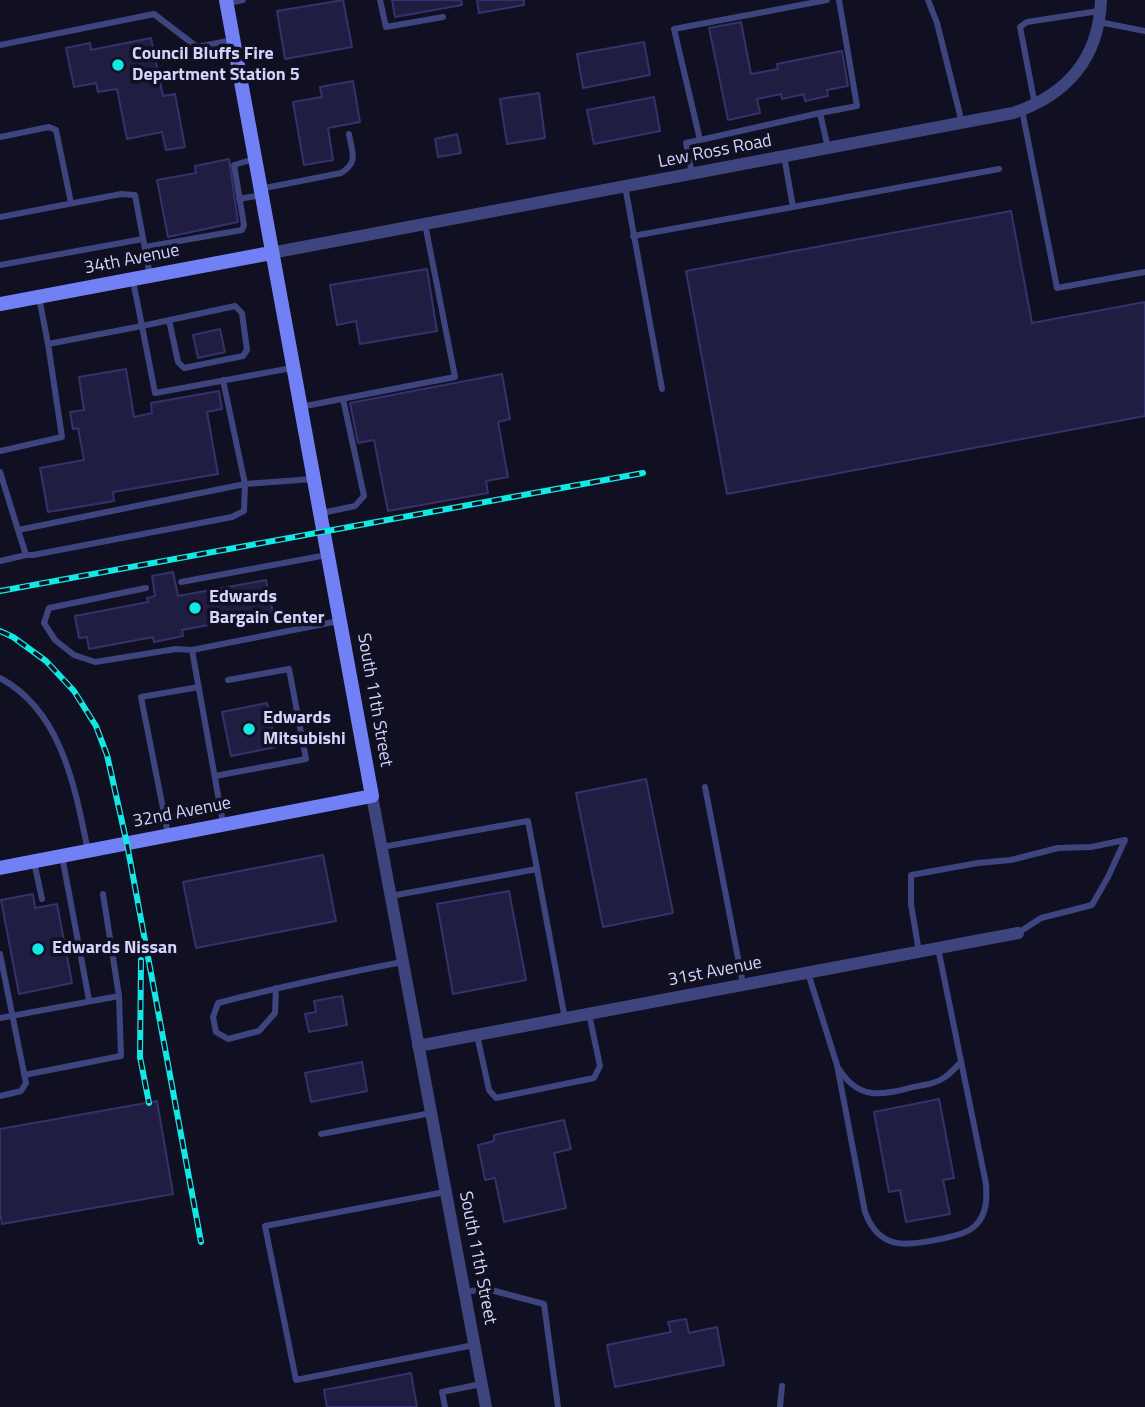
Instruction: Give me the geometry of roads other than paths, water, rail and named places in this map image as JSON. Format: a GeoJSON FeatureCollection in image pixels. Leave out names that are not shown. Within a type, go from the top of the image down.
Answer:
{"type":"FeatureCollection","features":[{"type":"Feature","properties":{"kind":"street","name":"South 11th Street"},"geometry":{"type":"LineString","coordinates":[[226,1],[485,1407]]}},
{"type":"Feature","properties":{"kind":"street","name":"Lew Ross Road"},"geometry":{"type":"LineString","coordinates":[[271,253],[1022,110],[1052,95],[1078,71],[1093,45],[1100,11]]}},
{"type":"Feature","properties":{"kind":"street","name":"34th Avenue"},"geometry":{"type":"LineString","coordinates":[[0,304],[271,253]]}},
{"type":"Feature","properties":{"kind":"street","name":"32nd Avenue"},"geometry":{"type":"LineString","coordinates":[[0,868],[372,796]]}},
{"type":"Feature","properties":{"kind":"street","name":"31st Avenue"},"geometry":{"type":"LineString","coordinates":[[418,1046],[1018,933]]}},
{"type":"Feature","properties":{"kind":"lane"},"geometry":{"type":"LineString","coordinates":[[226,1],[243,0]]}},
{"type":"Feature","properties":{"kind":"lane"},"geometry":{"type":"LineString","coordinates":[[380,0],[386,27],[443,17]]}},
{"type":"Feature","properties":{"kind":"lane"},"geometry":{"type":"LineString","coordinates":[[700,140],[674,29],[828,0]]}},
{"type":"Feature","properties":{"kind":"lane"},"geometry":{"type":"LineString","coordinates":[[692,174],[686,143],[857,106],[839,0]]}},
{"type":"Feature","properties":{"kind":"lane"},"geometry":{"type":"LineString","coordinates":[[928,0],[937,23],[962,123]]}},
{"type":"Feature","properties":{"kind":"lane"},"geometry":{"type":"LineString","coordinates":[[1035,105],[1020,27],[1027,22],[1100,11],[1145,31]]}},
{"type":"Feature","properties":{"kind":"lane"},"geometry":{"type":"LineString","coordinates":[[0,45],[154,13],[197,47],[233,40]]}},
{"type":"Feature","properties":{"kind":"lane"},"geometry":{"type":"LineString","coordinates":[[1022,110],[1057,288],[1145,272]]}},
{"type":"Feature","properties":{"kind":"lane"},"geometry":{"type":"LineString","coordinates":[[820,113],[828,148]]}},
{"type":"Feature","properties":{"kind":"lane"},"geometry":{"type":"LineString","coordinates":[[0,137],[49,127],[56,130],[71,202]]}},
{"type":"Feature","properties":{"kind":"lane"},"geometry":{"type":"LineString","coordinates":[[239,199],[341,173],[351,167],[353,161],[349,134]]}},
{"type":"Feature","properties":{"kind":"lane"},"geometry":{"type":"LineString","coordinates":[[784,156],[793,207]]}},
{"type":"Feature","properties":{"kind":"lane"},"geometry":{"type":"LineString","coordinates":[[0,265],[242,230],[234,165],[254,159]]}},
{"type":"Feature","properties":{"kind":"lane"},"geometry":{"type":"LineString","coordinates":[[634,236],[999,169]]}},
{"type":"Feature","properties":{"kind":"lane"},"geometry":{"type":"LineString","coordinates":[[625,186],[662,388]]}},
{"type":"Feature","properties":{"kind":"lane"},"geometry":{"type":"LineString","coordinates":[[0,217],[71,202],[121,194],[135,195],[150,276]]}},
{"type":"Feature","properties":{"kind":"lane"},"geometry":{"type":"LineString","coordinates":[[300,407],[455,377],[425,224]]}},
{"type":"Feature","properties":{"kind":"lane"},"geometry":{"type":"LineString","coordinates":[[132,279],[155,393],[292,368]]}},
{"type":"Feature","properties":{"kind":"lane"},"geometry":{"type":"LineString","coordinates":[[0,451],[62,437],[39,297]]}},
{"type":"Feature","properties":{"kind":"lane"},"geometry":{"type":"LineString","coordinates":[[48,344],[235,306],[242,313],[247,350],[243,356],[184,368],[178,362],[169,320]]}},
{"type":"Feature","properties":{"kind":"lane"},"geometry":{"type":"LineString","coordinates":[[0,561],[232,517],[244,511],[245,484],[223,380]]}},
{"type":"Feature","properties":{"kind":"lane"},"geometry":{"type":"LineString","coordinates":[[320,514],[355,506],[364,496],[343,399]]}},
{"type":"Feature","properties":{"kind":"lane"},"geometry":{"type":"LineString","coordinates":[[1,476],[26,555]]}},
{"type":"Feature","properties":{"kind":"lane"},"geometry":{"type":"LineString","coordinates":[[18,530],[245,484],[313,479]]}},
{"type":"Feature","properties":{"kind":"lane"},"geometry":{"type":"LineString","coordinates":[[181,582],[327,555]]}},
{"type":"Feature","properties":{"kind":"lane"},"geometry":{"type":"LineString","coordinates":[[146,589],[49,608],[44,623],[64,648],[74,655],[95,662],[176,649],[192,650],[340,621]]}},
{"type":"Feature","properties":{"kind":"lane"},"geometry":{"type":"LineString","coordinates":[[192,650],[223,825]]}},
{"type":"Feature","properties":{"kind":"lane"},"geometry":{"type":"LineString","coordinates":[[215,776],[306,759],[289,669],[228,680]]}},
{"type":"Feature","properties":{"kind":"lane"},"geometry":{"type":"LineString","coordinates":[[0,678],[12,684],[37,708],[56,738],[75,790],[88,851]]}},
{"type":"Feature","properties":{"kind":"lane"},"geometry":{"type":"LineString","coordinates":[[168,836],[141,697],[199,687]]}},
{"type":"Feature","properties":{"kind":"lane"},"geometry":{"type":"LineString","coordinates":[[705,787],[743,985]]}},
{"type":"Feature","properties":{"kind":"lane"},"geometry":{"type":"LineString","coordinates":[[382,847],[528,821],[565,1019]]}},
{"type":"Feature","properties":{"kind":"lane"},"geometry":{"type":"LineString","coordinates":[[919,952],[911,904],[911,875],[1011,860],[1058,848],[1091,847],[1125,840],[1092,905],[1041,918],[1018,933]]}},
{"type":"Feature","properties":{"kind":"lane"},"geometry":{"type":"LineString","coordinates":[[62,856],[89,1000]]}},
{"type":"Feature","properties":{"kind":"lane"},"geometry":{"type":"LineString","coordinates":[[34,862],[42,899]]}},
{"type":"Feature","properties":{"kind":"lane"},"geometry":{"type":"LineString","coordinates":[[391,896],[537,869]]}},
{"type":"Feature","properties":{"kind":"lane"},"geometry":{"type":"LineString","coordinates":[[24,1075],[121,1056],[118,996],[103,894]]}},
{"type":"Feature","properties":{"kind":"lane"},"geometry":{"type":"LineString","coordinates":[[808,973],[837,1065],[865,1212],[870,1225],[886,1240],[902,1245],[955,1236],[968,1231],[984,1214],[987,1201],[986,1184],[939,948]]}},
{"type":"Feature","properties":{"kind":"lane"},"geometry":{"type":"LineString","coordinates":[[0,954],[26,1083],[21,1091],[0,1096]]}},
{"type":"Feature","properties":{"kind":"lane"},"geometry":{"type":"LineString","coordinates":[[276,988],[275,1013],[259,1031],[228,1039],[216,1032],[213,1017],[218,1003],[276,988],[402,962]]}},
{"type":"Feature","properties":{"kind":"lane"},"geometry":{"type":"LineString","coordinates":[[0,1018],[118,996]]}},
{"type":"Feature","properties":{"kind":"lane"},"geometry":{"type":"LineString","coordinates":[[477,1035],[489,1090],[496,1098],[594,1078],[600,1066],[589,1014]]}},
{"type":"Feature","properties":{"kind":"lane"},"geometry":{"type":"LineString","coordinates":[[837,1065],[846,1081],[873,1094],[935,1083],[961,1062]]}},
{"type":"Feature","properties":{"kind":"lane"},"geometry":{"type":"LineString","coordinates":[[321,1135],[430,1113]]}},
{"type":"Feature","properties":{"kind":"lane"},"geometry":{"type":"LineString","coordinates":[[445,1192],[265,1226],[296,1380],[474,1345]]}},
{"type":"Feature","properties":{"kind":"lane"},"geometry":{"type":"LineString","coordinates":[[464,1292],[487,1289],[544,1304],[558,1407]]}},
{"type":"Feature","properties":{"kind":"lane"},"geometry":{"type":"LineString","coordinates":[[445,1407],[442,1392],[481,1384]]}},
{"type":"Feature","properties":{"kind":"lane"},"geometry":{"type":"LineString","coordinates":[[780,1407],[782,1386]]}},
{"type":"Feature","properties":{"kind":"railway"},"geometry":{"type":"LineString","coordinates":[[0,591],[643,473]]}},
{"type":"Feature","properties":{"kind":"railway"},"geometry":{"type":"LineString","coordinates":[[0,631],[46,661],[74,691],[96,726],[107,755],[127,844],[201,1242]]}},
{"type":"Feature","properties":{"kind":"railway"},"geometry":{"type":"LineString","coordinates":[[141,960],[140,1057],[149,1103]]}},
{"type":"Feature","properties":{"kind":"place","name":"Council Bluffs Fire Department Station 5"},"geometry":{"type":"Point","coordinates":[118,65]}},
{"type":"Feature","properties":{"kind":"place","name":"Edwards Bargain Center"},"geometry":{"type":"Point","coordinates":[195,608]}},
{"type":"Feature","properties":{"kind":"place","name":"Edwards Mitsubishi"},"geometry":{"type":"Point","coordinates":[249,729]}},
{"type":"Feature","properties":{"kind":"place","name":"Edwards Nissan"},"geometry":{"type":"Point","coordinates":[38,949]}}]}
